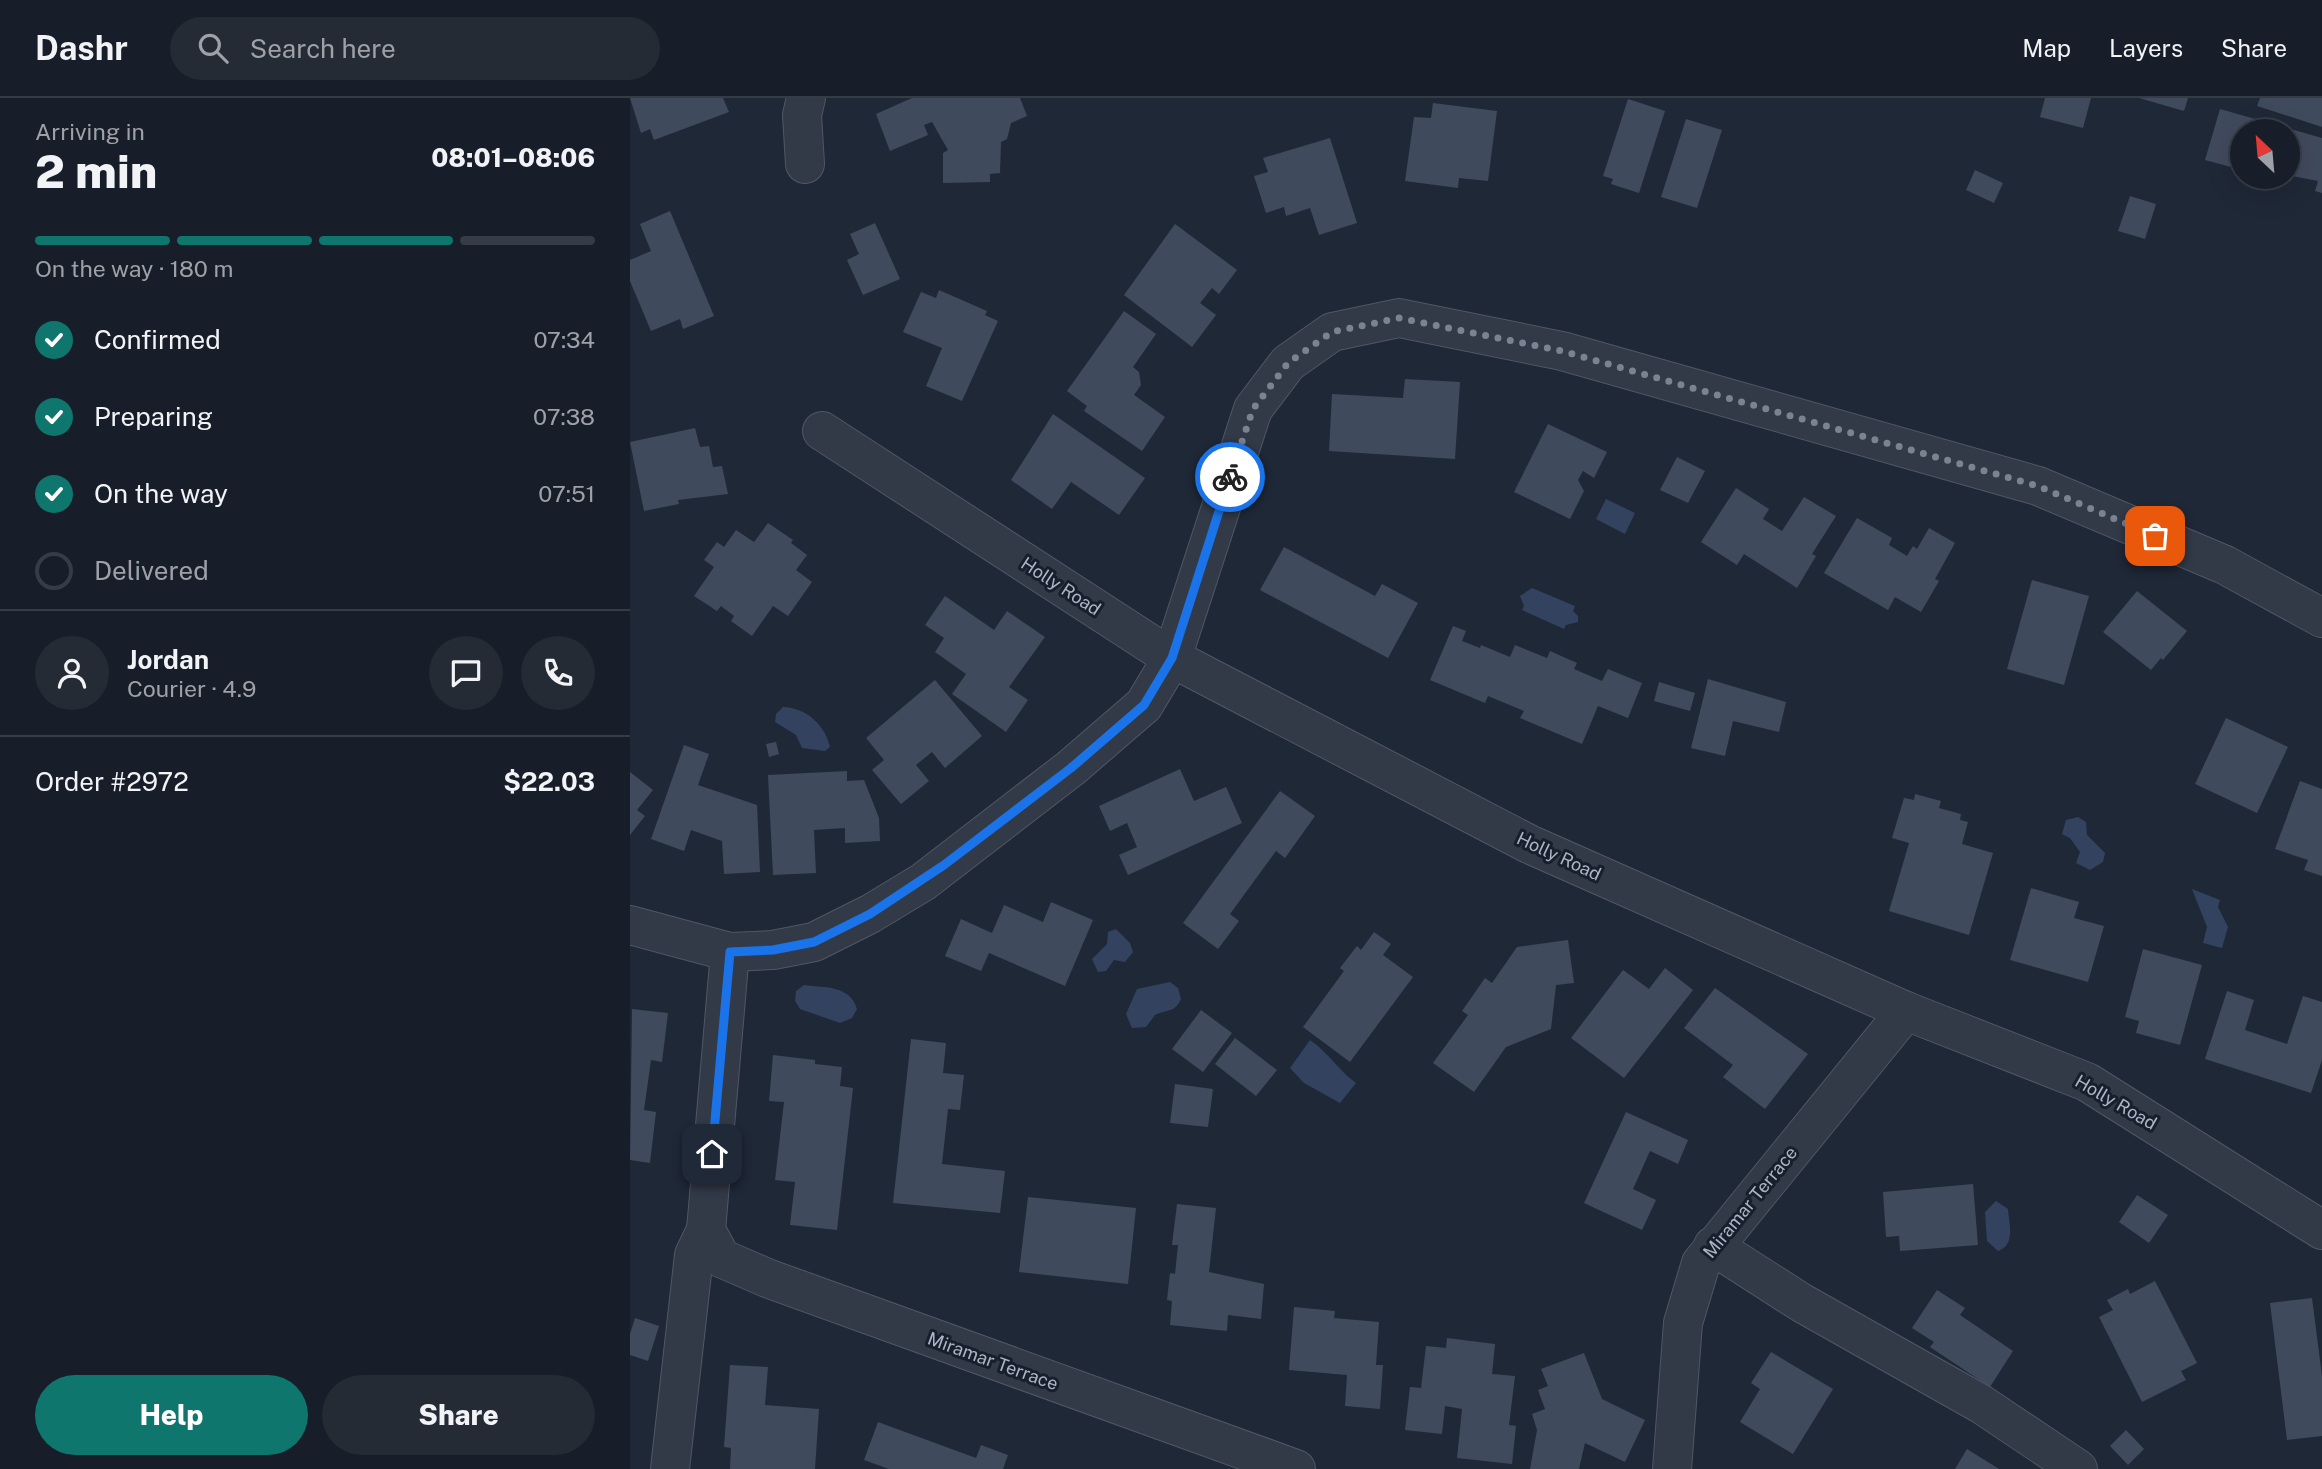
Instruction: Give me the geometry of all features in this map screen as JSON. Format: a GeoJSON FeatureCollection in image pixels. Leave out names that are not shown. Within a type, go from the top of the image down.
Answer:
{"type":"FeatureCollection","features":[{"type":"Feature","properties":{"kind":"street"},"geometry":{"type":"LineString","coordinates":[[805,164],[802,115],[806,98]]}},
{"type":"Feature","properties":{"kind":"street"},"geometry":{"type":"LineString","coordinates":[[630,925],[730,952],[773,950],[814,942],[870,914],[923,881],[1071,768],[1144,705],[1172,658],[1253,409],[1288,363],[1332,332],[1399,318],[1562,351],[2038,486],[2225,565],[2322,618]]}},
{"type":"Feature","properties":{"kind":"street","name":"Holly Road"},"geometry":{"type":"LineString","coordinates":[[822,431],[1172,658],[1529,844],[1906,1011],[2087,1082],[2322,1230]]}},
{"type":"Feature","properties":{"kind":"street"},"geometry":{"type":"LineString","coordinates":[[670,1469],[694,1255],[706,1230],[730,952]]}},
{"type":"Feature","properties":{"kind":"street","name":"Miramar Terrace"},"geometry":{"type":"LineString","coordinates":[[1672,1469],[1682,1324],[1701,1263],[1906,1011]]}},
{"type":"Feature","properties":{"kind":"street","name":"Miramar Terrace"},"geometry":{"type":"LineString","coordinates":[[706,1230],[721,1258],[767,1278],[1296,1469]]}},
{"type":"Feature","properties":{"kind":"street"},"geometry":{"type":"LineString","coordinates":[[1713,1246],[1802,1303],[1981,1404],[2078,1469]]}},
{"type":"Feature","properties":{"kind":"water"},"geometry":{"type":"Polygon","coordinates":[[[1606,499],[1635,513],[1625,534],[1596,519],[1606,499]]]}},
{"type":"Feature","properties":{"kind":"water"},"geometry":{"type":"Polygon","coordinates":[[[1532,588],[1575,606],[1573,611],[1578,616],[1578,622],[1566,625],[1564,629],[1522,610],[1524,606],[1520,596],[1532,588]]]}},
{"type":"Feature","properties":{"kind":"water"},"geometry":{"type":"Polygon","coordinates":[[[783,707],[800,711],[814,719],[828,739],[830,747],[825,751],[802,748],[796,735],[775,722],[776,714],[783,707]]]}},
{"type":"Feature","properties":{"kind":"water"},"geometry":{"type":"Polygon","coordinates":[[[2078,817],[2086,822],[2087,835],[2105,853],[2103,862],[2090,870],[2076,863],[2080,852],[2070,838],[2062,834],[2066,820],[2078,817]]]}},
{"type":"Feature","properties":{"kind":"water"},"geometry":{"type":"Polygon","coordinates":[[[2192,889],[2220,900],[2218,907],[2228,927],[2222,948],[2203,943],[2207,927],[2192,889]]]}},
{"type":"Feature","properties":{"kind":"water"},"geometry":{"type":"Polygon","coordinates":[[[1116,929],[1130,943],[1133,952],[1125,962],[1114,960],[1106,971],[1098,972],[1092,959],[1107,944],[1108,932],[1116,929]]]}},
{"type":"Feature","properties":{"kind":"water"},"geometry":{"type":"Polygon","coordinates":[[[1170,982],[1178,988],[1181,999],[1176,1007],[1155,1015],[1146,1027],[1132,1028],[1126,1014],[1137,989],[1170,982]]]}},
{"type":"Feature","properties":{"kind":"water"},"geometry":{"type":"Polygon","coordinates":[[[804,985],[836,989],[849,996],[857,1009],[852,1018],[840,1023],[800,1009],[795,1001],[796,991],[804,985]]]}},
{"type":"Feature","properties":{"kind":"water"},"geometry":{"type":"Polygon","coordinates":[[[1310,1040],[1356,1083],[1340,1103],[1304,1083],[1290,1068],[1310,1040]]]}},
{"type":"Feature","properties":{"kind":"water"},"geometry":{"type":"Polygon","coordinates":[[[1996,1201],[2008,1209],[2010,1227],[2007,1244],[1998,1251],[1987,1241],[1985,1212],[1996,1201]]]}},
{"type":"Feature","properties":{"kind":"building"},"geometry":{"type":"Polygon","coordinates":[[[630,98],[723,98],[729,112],[654,140],[650,129],[641,133],[630,98]]]}},
{"type":"Feature","properties":{"kind":"building"},"geometry":{"type":"Polygon","coordinates":[[[912,98],[1020,98],[1027,116],[1011,123],[1007,139],[1001,142],[1000,173],[990,174],[990,182],[943,183],[943,153],[948,150],[932,122],[924,125],[928,135],[890,151],[876,114],[912,98]]]}},
{"type":"Feature","properties":{"kind":"building"},"geometry":{"type":"Polygon","coordinates":[[[2045,98],[2091,98],[2083,128],[2040,117],[2045,98]]]}},
{"type":"Feature","properties":{"kind":"building"},"geometry":{"type":"Polygon","coordinates":[[[2139,98],[2188,98],[2184,111],[2139,98]]]}},
{"type":"Feature","properties":{"kind":"building"},"geometry":{"type":"Polygon","coordinates":[[[2260,98],[2322,98],[2322,127],[2300,119],[2257,106],[2260,98]]]}},
{"type":"Feature","properties":{"kind":"building"},"geometry":{"type":"Polygon","coordinates":[[[1628,99],[1665,111],[1639,193],[1611,184],[1613,179],[1603,176],[1628,99]]]}},
{"type":"Feature","properties":{"kind":"building"},"geometry":{"type":"Polygon","coordinates":[[[1433,103],[1497,111],[1488,181],[1459,178],[1458,188],[1405,181],[1414,117],[1431,118],[1433,103]]]}},
{"type":"Feature","properties":{"kind":"building"},"geometry":{"type":"Polygon","coordinates":[[[2220,109],[2255,119],[2230,119],[2230,167],[2205,160],[2220,109]]]}},
{"type":"Feature","properties":{"kind":"building"},"geometry":{"type":"Polygon","coordinates":[[[1686,119],[1722,130],[1697,208],[1661,197],[1686,119]]]}},
{"type":"Feature","properties":{"kind":"building"},"geometry":{"type":"Polygon","coordinates":[[[2300,132],[2322,138],[2322,193],[2315,191],[2318,181],[2300,178],[2300,132]]]}},
{"type":"Feature","properties":{"kind":"building"},"geometry":{"type":"Polygon","coordinates":[[[1330,138],[1357,223],[1319,235],[1310,208],[1286,216],[1284,207],[1266,213],[1254,176],[1268,172],[1263,158],[1330,138]]]}},
{"type":"Feature","properties":{"kind":"building"},"geometry":{"type":"Polygon","coordinates":[[[1975,170],[2003,183],[1994,203],[1966,190],[1975,170]]]}},
{"type":"Feature","properties":{"kind":"building"},"geometry":{"type":"Polygon","coordinates":[[[2130,196],[2156,204],[2145,239],[2118,231],[2130,196]]]}},
{"type":"Feature","properties":{"kind":"building"},"geometry":{"type":"Polygon","coordinates":[[[670,211],[714,316],[683,329],[680,319],[651,331],[630,281],[630,260],[651,251],[640,224],[670,211]]]}},
{"type":"Feature","properties":{"kind":"building"},"geometry":{"type":"Polygon","coordinates":[[[875,223],[900,279],[863,295],[847,260],[859,254],[850,234],[875,223]]]}},
{"type":"Feature","properties":{"kind":"building"},"geometry":{"type":"Polygon","coordinates":[[[1175,224],[1237,270],[1219,294],[1212,288],[1200,303],[1216,315],[1192,347],[1124,295],[1175,224]]]}},
{"type":"Feature","properties":{"kind":"building"},"geometry":{"type":"Polygon","coordinates":[[[939,290],[987,311],[985,315],[998,321],[962,401],[926,386],[942,348],[903,332],[921,292],[936,298],[939,290]]]}},
{"type":"Feature","properties":{"kind":"building"},"geometry":{"type":"Polygon","coordinates":[[[1124,311],[1156,334],[1133,367],[1139,372],[1141,385],[1134,395],[1165,417],[1142,451],[1084,411],[1087,406],[1067,391],[1124,311]]]}},
{"type":"Feature","properties":{"kind":"building"},"geometry":{"type":"Polygon","coordinates":[[[1405,379],[1460,382],[1455,459],[1329,451],[1332,394],[1403,398],[1405,379]]]}},
{"type":"Feature","properties":{"kind":"building"},"geometry":{"type":"Polygon","coordinates":[[[1053,414],[1145,478],[1119,515],[1071,482],[1052,509],[1011,480],[1053,414]]]}},
{"type":"Feature","properties":{"kind":"building"},"geometry":{"type":"Polygon","coordinates":[[[1548,424],[1607,452],[1594,478],[1583,471],[1578,480],[1584,491],[1570,519],[1514,492],[1548,424]]]}},
{"type":"Feature","properties":{"kind":"building"},"geometry":{"type":"Polygon","coordinates":[[[695,428],[700,447],[709,446],[713,467],[722,466],[728,494],[678,500],[679,504],[644,511],[630,442],[695,428]]]}},
{"type":"Feature","properties":{"kind":"building"},"geometry":{"type":"Polygon","coordinates":[[[1677,457],[1705,471],[1688,503],[1660,490],[1677,457]]]}},
{"type":"Feature","properties":{"kind":"building"},"geometry":{"type":"Polygon","coordinates":[[[1736,488],[1769,509],[1763,519],[1782,531],[1804,497],[1836,516],[1812,554],[1816,556],[1797,588],[1744,554],[1737,565],[1701,542],[1736,488]]]}},
{"type":"Feature","properties":{"kind":"building"},"geometry":{"type":"Polygon","coordinates":[[[1857,518],[1892,538],[1889,545],[1907,556],[1913,546],[1917,549],[1929,528],[1955,543],[1935,579],[1939,581],[1921,612],[1895,597],[1888,610],[1824,573],[1857,518]]]}},
{"type":"Feature","properties":{"kind":"building"},"geometry":{"type":"Polygon","coordinates":[[[768,523],[793,540],[791,543],[807,555],[796,570],[812,582],[788,616],[773,606],[752,636],[731,621],[734,616],[721,606],[717,611],[694,596],[714,567],[704,560],[717,542],[724,547],[736,530],[754,542],[768,523]]]}},
{"type":"Feature","properties":{"kind":"building"},"geometry":{"type":"Polygon","coordinates":[[[1284,547],[1375,596],[1382,584],[1418,603],[1388,658],[1260,590],[1284,547]]]}},
{"type":"Feature","properties":{"kind":"building"},"geometry":{"type":"Polygon","coordinates":[[[2032,580],[2089,596],[2064,685],[2007,669],[2032,580]]]}},
{"type":"Feature","properties":{"kind":"building"},"geometry":{"type":"Polygon","coordinates":[[[2137,591],[2187,631],[2151,670],[2103,632],[2137,591]]]}},
{"type":"Feature","properties":{"kind":"building"},"geometry":{"type":"Polygon","coordinates":[[[945,596],[994,630],[1007,611],[1045,637],[1009,687],[1028,700],[1006,732],[952,694],[966,674],[935,652],[944,638],[925,625],[945,596]]]}},
{"type":"Feature","properties":{"kind":"building"},"geometry":{"type":"Polygon","coordinates":[[[1453,626],[1466,631],[1462,641],[1480,648],[1481,645],[1510,657],[1515,645],[1547,658],[1550,651],[1577,663],[1574,669],[1602,681],[1608,669],[1642,683],[1628,718],[1598,706],[1582,744],[1520,718],[1524,711],[1488,696],[1485,703],[1430,680],[1453,626]]]}},
{"type":"Feature","properties":{"kind":"building"},"geometry":{"type":"Polygon","coordinates":[[[1708,679],[1786,702],[1779,732],[1733,721],[1725,756],[1691,748],[1708,679]]]}},
{"type":"Feature","properties":{"kind":"building"},"geometry":{"type":"Polygon","coordinates":[[[935,680],[982,736],[945,768],[932,752],[916,765],[929,781],[901,804],[872,770],[884,760],[866,738],[935,680]]]}},
{"type":"Feature","properties":{"kind":"building"},"geometry":{"type":"Polygon","coordinates":[[[1659,682],[1695,693],[1690,711],[1654,701],[1659,682]]]}},
{"type":"Feature","properties":{"kind":"building"},"geometry":{"type":"Polygon","coordinates":[[[2226,718],[2288,747],[2257,813],[2195,784],[2226,718]]]}},
{"type":"Feature","properties":{"kind":"building"},"geometry":{"type":"Polygon","coordinates":[[[776,742],[779,754],[769,757],[766,744],[776,742]]]}},
{"type":"Feature","properties":{"kind":"building"},"geometry":{"type":"Polygon","coordinates":[[[684,745],[709,754],[698,785],[757,805],[760,872],[724,874],[722,841],[691,830],[684,851],[651,839],[684,745]]]}},
{"type":"Feature","properties":{"kind":"building"},"geometry":{"type":"Polygon","coordinates":[[[1180,769],[1194,801],[1226,787],[1242,823],[1128,875],[1119,855],[1137,847],[1127,823],[1110,831],[1099,806],[1180,769]]]}},
{"type":"Feature","properties":{"kind":"building"},"geometry":{"type":"Polygon","coordinates":[[[847,771],[847,781],[864,780],[879,818],[880,841],[845,843],[845,828],[814,830],[816,873],[773,875],[768,775],[847,771]]]}},
{"type":"Feature","properties":{"kind":"building"},"geometry":{"type":"Polygon","coordinates":[[[630,772],[653,790],[637,810],[645,816],[630,835],[630,772]]]}},
{"type":"Feature","properties":{"kind":"building"},"geometry":{"type":"Polygon","coordinates":[[[2300,781],[2322,789],[2322,876],[2304,870],[2308,860],[2275,849],[2300,781]]]}},
{"type":"Feature","properties":{"kind":"building"},"geometry":{"type":"Polygon","coordinates":[[[1280,791],[1315,816],[1285,858],[1276,851],[1230,914],[1239,921],[1218,949],[1183,923],[1280,791]]]}},
{"type":"Feature","properties":{"kind":"building"},"geometry":{"type":"Polygon","coordinates":[[[1915,794],[1941,801],[1939,808],[1961,814],[1960,820],[1968,822],[1962,844],[1993,853],[1969,935],[1889,911],[1909,843],[1892,838],[1904,798],[1914,800],[1915,794]]]}},
{"type":"Feature","properties":{"kind":"building"},"geometry":{"type":"Polygon","coordinates":[[[2031,888],[2079,902],[2074,918],[2104,926],[2088,982],[2010,960],[2031,888]]]}},
{"type":"Feature","properties":{"kind":"building"},"geometry":{"type":"Polygon","coordinates":[[[1051,902],[1093,920],[1065,986],[989,953],[981,971],[945,956],[961,919],[992,933],[1004,905],[1043,922],[1051,902]]]}},
{"type":"Feature","properties":{"kind":"building"},"geometry":{"type":"Polygon","coordinates":[[[1374,932],[1391,944],[1383,955],[1413,977],[1350,1062],[1303,1027],[1344,971],[1340,968],[1357,946],[1361,950],[1374,932]]]}},
{"type":"Feature","properties":{"kind":"building"},"geometry":{"type":"Polygon","coordinates":[[[1568,940],[1574,983],[1556,985],[1551,1029],[1506,1047],[1474,1092],[1433,1063],[1468,1015],[1462,1011],[1485,978],[1492,983],[1517,947],[1568,940]]]}},
{"type":"Feature","properties":{"kind":"building"},"geometry":{"type":"Polygon","coordinates":[[[2143,949],[2202,965],[2180,1045],[2136,1033],[2139,1021],[2125,1017],[2143,949]]]}},
{"type":"Feature","properties":{"kind":"building"},"geometry":{"type":"Polygon","coordinates":[[[1665,968],[1693,990],[1624,1078],[1571,1038],[1623,970],[1649,989],[1665,968]]]}},
{"type":"Feature","properties":{"kind":"building"},"geometry":{"type":"Polygon","coordinates":[[[1715,988],[1808,1054],[1765,1109],[1723,1077],[1733,1065],[1684,1028],[1715,988]]]}},
{"type":"Feature","properties":{"kind":"building"},"geometry":{"type":"Polygon","coordinates":[[[2227,991],[2254,1000],[2245,1030],[2287,1044],[2303,996],[2322,1002],[2322,1060],[2311,1093],[2205,1059],[2227,991]]]}},
{"type":"Feature","properties":{"kind":"building"},"geometry":{"type":"Polygon","coordinates":[[[632,1009],[668,1013],[662,1062],[651,1060],[644,1110],[656,1112],[650,1163],[630,1160],[632,1009]]]}},
{"type":"Feature","properties":{"kind":"building"},"geometry":{"type":"Polygon","coordinates":[[[1201,1010],[1232,1033],[1203,1072],[1172,1049],[1201,1010]]]}},
{"type":"Feature","properties":{"kind":"building"},"geometry":{"type":"Polygon","coordinates":[[[1235,1038],[1277,1070],[1256,1096],[1215,1064],[1235,1038]]]}},
{"type":"Feature","properties":{"kind":"building"},"geometry":{"type":"Polygon","coordinates":[[[911,1039],[946,1043],[943,1073],[964,1075],[960,1110],[948,1109],[942,1164],[1005,1171],[1000,1213],[893,1203],[911,1039]]]}},
{"type":"Feature","properties":{"kind":"building"},"geometry":{"type":"Polygon","coordinates":[[[773,1055],[815,1060],[815,1064],[842,1067],[840,1086],[853,1088],[837,1230],[790,1225],[795,1182],[775,1180],[784,1102],[769,1101],[773,1055]]]}},
{"type":"Feature","properties":{"kind":"building"},"geometry":{"type":"Polygon","coordinates":[[[1175,1084],[1213,1089],[1208,1127],[1170,1123],[1175,1084]]]}},
{"type":"Feature","properties":{"kind":"building"},"geometry":{"type":"Polygon","coordinates":[[[1626,1112],[1688,1140],[1678,1164],[1650,1151],[1633,1189],[1656,1200],[1642,1230],[1584,1203],[1626,1112]]]}},
{"type":"Feature","properties":{"kind":"building"},"geometry":{"type":"Polygon","coordinates":[[[1973,1184],[1978,1245],[1900,1251],[1899,1236],[1886,1237],[1883,1192],[1973,1184]]]}},
{"type":"Feature","properties":{"kind":"building"},"geometry":{"type":"Polygon","coordinates":[[[2137,1195],[2168,1215],[2149,1243],[2119,1222],[2137,1195]]]}},
{"type":"Feature","properties":{"kind":"building"},"geometry":{"type":"Polygon","coordinates":[[[1028,1197],[1136,1208],[1128,1284],[1019,1272],[1028,1197]]]}},
{"type":"Feature","properties":{"kind":"building"},"geometry":{"type":"Polygon","coordinates":[[[1177,1204],[1216,1208],[1209,1272],[1264,1284],[1261,1319],[1228,1315],[1227,1331],[1170,1325],[1172,1301],[1167,1300],[1170,1273],[1175,1274],[1178,1245],[1172,1245],[1177,1204]]]}},
{"type":"Feature","properties":{"kind":"building"},"geometry":{"type":"Polygon","coordinates":[[[2155,1281],[2197,1363],[2181,1371],[2186,1380],[2142,1402],[2099,1317],[2113,1310],[2107,1300],[2128,1289],[2130,1294],[2155,1281]]]}},
{"type":"Feature","properties":{"kind":"building"},"geometry":{"type":"Polygon","coordinates":[[[1937,1290],[1965,1308],[1960,1315],[2013,1351],[1990,1387],[1930,1347],[1934,1342],[1912,1328],[1937,1290]]]}},
{"type":"Feature","properties":{"kind":"building"},"geometry":{"type":"Polygon","coordinates":[[[2312,1298],[2322,1376],[2322,1436],[2287,1440],[2270,1303],[2312,1298]]]}},
{"type":"Feature","properties":{"kind":"building"},"geometry":{"type":"Polygon","coordinates":[[[1294,1307],[1335,1311],[1334,1318],[1379,1322],[1376,1365],[1383,1365],[1380,1409],[1345,1406],[1347,1375],[1289,1370],[1294,1307]]]}},
{"type":"Feature","properties":{"kind":"building"},"geometry":{"type":"Polygon","coordinates":[[[635,1318],[659,1326],[648,1361],[630,1355],[630,1334],[635,1318]]]}},
{"type":"Feature","properties":{"kind":"building"},"geometry":{"type":"Polygon","coordinates":[[[1447,1338],[1495,1344],[1492,1374],[1515,1376],[1509,1425],[1516,1426],[1512,1464],[1457,1458],[1462,1409],[1445,1406],[1442,1434],[1405,1430],[1410,1387],[1421,1388],[1426,1346],[1446,1348],[1447,1338]]]}},
{"type":"Feature","properties":{"kind":"building"},"geometry":{"type":"Polygon","coordinates":[[[1771,1352],[1833,1389],[1793,1454],[1740,1422],[1760,1389],[1751,1383],[1771,1352]]]}},
{"type":"Feature","properties":{"kind":"building"},"geometry":{"type":"Polygon","coordinates":[[[1584,1353],[1602,1399],[1645,1420],[1625,1462],[1585,1443],[1579,1469],[1530,1469],[1537,1430],[1532,1414],[1545,1409],[1538,1390],[1548,1386],[1541,1369],[1584,1353]]]}},
{"type":"Feature","properties":{"kind":"building"},"geometry":{"type":"Polygon","coordinates":[[[730,1365],[768,1367],[765,1405],[819,1409],[815,1469],[730,1469],[731,1448],[724,1447],[730,1365]]]}},
{"type":"Feature","properties":{"kind":"building"},"geometry":{"type":"Polygon","coordinates":[[[878,1422],[976,1458],[981,1445],[1008,1455],[1003,1469],[889,1469],[864,1460],[878,1422]]]}},
{"type":"Feature","properties":{"kind":"building"},"geometry":{"type":"Polygon","coordinates":[[[2126,1430],[2144,1449],[2128,1465],[2110,1446],[2126,1430]]]}},
{"type":"Feature","properties":{"kind":"building"},"geometry":{"type":"Polygon","coordinates":[[[1967,1449],[1999,1469],[1955,1469],[1967,1449]]]}},
{"type":"Feature","properties":{"kind":"way so far"},"geometry":{"type":"LineString","coordinates":[[1230,477],[1253,409],[1288,363],[1332,332],[1399,318],[1562,351],[1875,442],[2038,486],[2155,536]]}},
{"type":"Feature","properties":{"kind":"route"},"geometry":{"type":"LineString","coordinates":[[712,1154],[730,952],[773,950],[814,942],[870,914],[944,865],[1071,768],[1144,705],[1172,658],[1230,477]]}}]}
